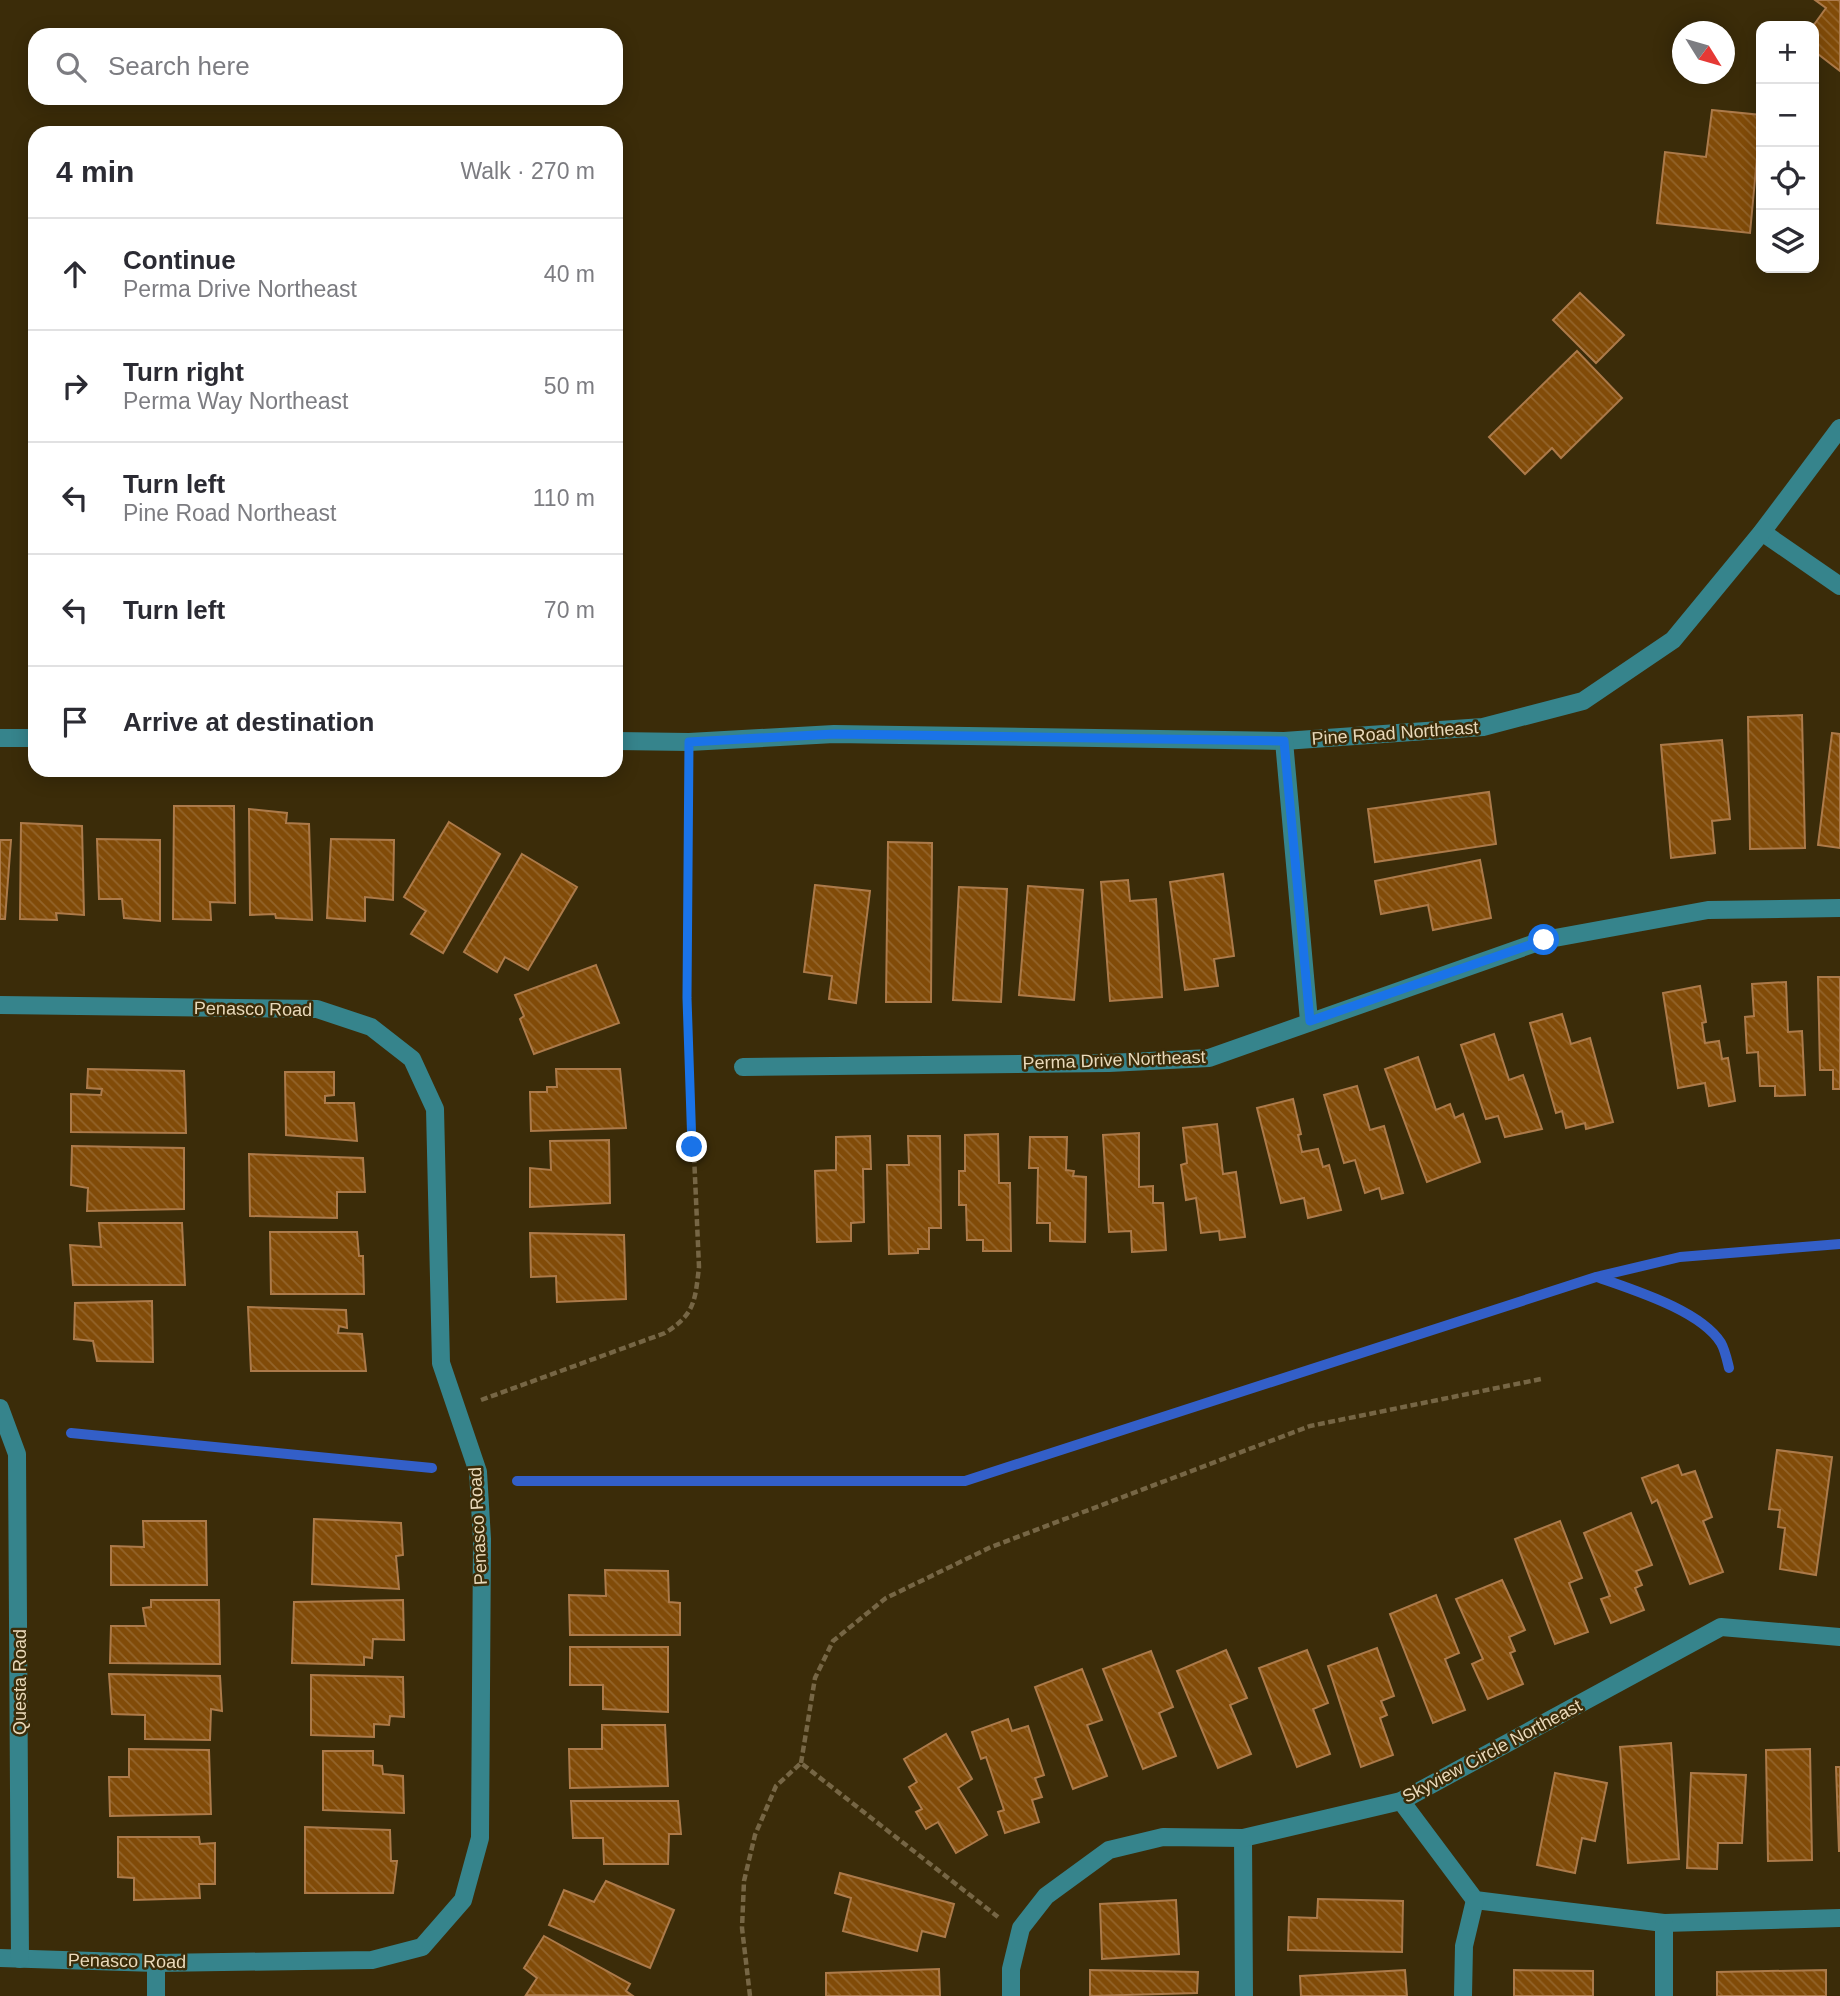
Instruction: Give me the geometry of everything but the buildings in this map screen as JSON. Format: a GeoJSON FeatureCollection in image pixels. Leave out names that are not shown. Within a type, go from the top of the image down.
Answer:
{"type":"FeatureCollection","features":[{"type":"Feature","properties":{"kind":"street","name":"Pine Road Northeast"},"geometry":{"type":"LineString","coordinates":[[623,741],[689,742],[834,734],[1284,741],[1483,727],[1583,701],[1673,640],[1762,532],[1840,428]]}},
{"type":"Feature","properties":{"kind":"street"},"geometry":{"type":"LineString","coordinates":[[1762,532],[1840,586]]}},
{"type":"Feature","properties":{"kind":"street"},"geometry":{"type":"LineString","coordinates":[[0,738],[28,738]]}},
{"type":"Feature","properties":{"kind":"street"},"geometry":{"type":"LineString","coordinates":[[1284,741],[1310,1021]]}},
{"type":"Feature","properties":{"kind":"street","name":"Perma Drive Northeast"},"geometry":{"type":"LineString","coordinates":[[743,1067],[1109,1063],[1209,1058],[1544,940],[1708,910],[1840,908]]}},
{"type":"Feature","properties":{"kind":"street","name":"Penasco Road"},"geometry":{"type":"LineString","coordinates":[[0,1005],[317,1009],[372,1027],[412,1059],[435,1110],[441,1363],[478,1472],[482,1538],[480,1838],[463,1900],[422,1947],[372,1960],[156,1963],[0,1958]]}},
{"type":"Feature","properties":{"kind":"street","name":"Questa Road"},"geometry":{"type":"LineString","coordinates":[[0,1408],[18,1454],[20,1959]]}},
{"type":"Feature","properties":{"kind":"street","name":"Skyview Circle Northeast"},"geometry":{"type":"LineString","coordinates":[[1011,1996],[1011,1969],[1021,1928],[1046,1896],[1109,1850],[1163,1837],[1242,1838],[1401,1801],[1721,1628],[1840,1637]]}},
{"type":"Feature","properties":{"kind":"street"},"geometry":{"type":"LineString","coordinates":[[1401,1801],[1475,1900],[1664,1923],[1840,1918]]}},
{"type":"Feature","properties":{"kind":"street"},"geometry":{"type":"LineString","coordinates":[[1242,1838],[1244,1996]]}},
{"type":"Feature","properties":{"kind":"street"},"geometry":{"type":"LineString","coordinates":[[1463,1996],[1464,1947],[1475,1900]]}},
{"type":"Feature","properties":{"kind":"street"},"geometry":{"type":"LineString","coordinates":[[1664,1923],[1664,1996]]}},
{"type":"Feature","properties":{"kind":"street"},"geometry":{"type":"LineString","coordinates":[[156,1963],[156,1996]]}},
{"type":"Feature","properties":{"kind":"path"},"geometry":{"type":"LineString","coordinates":[[457,1409],[665,1333],[681,1322],[692,1309],[699,1267],[687,998],[689,742]]}},
{"type":"Feature","properties":{"kind":"path"},"geometry":{"type":"LineString","coordinates":[[750,1996],[743,1928],[744,1881],[755,1835],[776,1786],[802,1763],[815,1678],[833,1641],[886,1598],[1015,1537],[1310,1426],[1541,1379]]}},
{"type":"Feature","properties":{"kind":"path"},"geometry":{"type":"LineString","coordinates":[[802,1763],[1001,1919],[1021,1928]]}},
{"type":"Feature","properties":{"kind":"waterway"},"geometry":{"type":"LineString","coordinates":[[517,1481],[965,1481],[1596,1277],[1680,1257],[1840,1244]]}},
{"type":"Feature","properties":{"kind":"waterway"},"geometry":{"type":"LineString","coordinates":[[1597,1277],[1665,1302],[1698,1321],[1721,1343],[1729,1368]]}},
{"type":"Feature","properties":{"kind":"waterway"},"geometry":{"type":"LineString","coordinates":[[71,1433],[432,1468]]}},
{"type":"Feature","properties":{"kind":"route"},"geometry":{"type":"LineString","coordinates":[[692,1147],[687,998],[689,742],[834,734],[1284,741],[1310,1021],[1544,940]]}}]}
